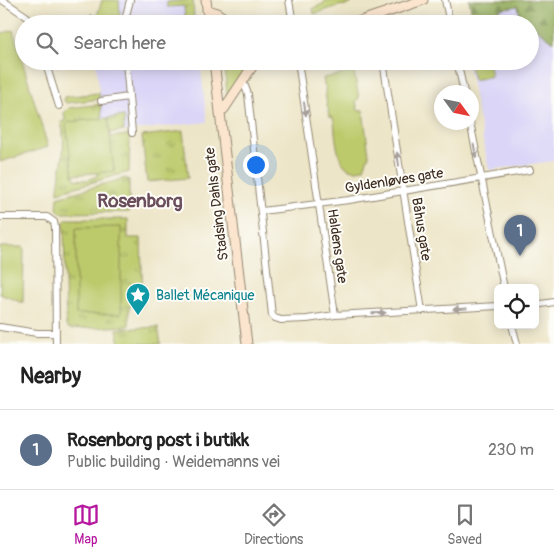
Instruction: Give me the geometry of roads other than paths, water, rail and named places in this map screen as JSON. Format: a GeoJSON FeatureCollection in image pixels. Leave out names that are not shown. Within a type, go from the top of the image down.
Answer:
{"type":"FeatureCollection","features":[{"type":"Feature","properties":{"kind":"main road"},"geometry":{"type":"LineString","coordinates":[[388,15],[423,0]]}},
{"type":"Feature","properties":{"kind":"main road"},"geometry":{"type":"LineString","coordinates":[[207,5],[219,15]]}},
{"type":"Feature","properties":{"kind":"main road","name":"Stadsing Dahls gate"},"geometry":{"type":"LineString","coordinates":[[215,70],[247,344]]}},
{"type":"Feature","properties":{"kind":"main road"},"geometry":{"type":"LineString","coordinates":[[220,111],[224,109],[250,70]]}},
{"type":"Feature","properties":{"kind":"street"},"geometry":{"type":"LineString","coordinates":[[2,0],[21,15]]}},
{"type":"Feature","properties":{"kind":"street"},"geometry":{"type":"LineString","coordinates":[[289,0],[292,15]]}},
{"type":"Feature","properties":{"kind":"street"},"geometry":{"type":"LineString","coordinates":[[445,0],[448,15]]}},
{"type":"Feature","properties":{"kind":"street"},"geometry":{"type":"LineString","coordinates":[[126,15],[130,2],[138,4]]}},
{"type":"Feature","properties":{"kind":"street"},"geometry":{"type":"LineString","coordinates":[[48,70],[59,106]]}},
{"type":"Feature","properties":{"kind":"street"},"geometry":{"type":"LineString","coordinates":[[126,70],[132,133]]}},
{"type":"Feature","properties":{"kind":"street","name":"Haldens gate"},"geometry":{"type":"LineString","coordinates":[[299,70],[335,315]]}},
{"type":"Feature","properties":{"kind":"street","name":"Båhus gate"},"geometry":{"type":"LineString","coordinates":[[384,70],[422,311]]}},
{"type":"Feature","properties":{"kind":"street"},"geometry":{"type":"LineString","coordinates":[[459,70],[462,85]]}},
{"type":"Feature","properties":{"kind":"street"},"geometry":{"type":"LineString","coordinates":[[242,81],[248,94],[272,315],[275,318],[281,320],[307,319],[335,315],[494,306]]}},
{"type":"Feature","properties":{"kind":"street"},"geometry":{"type":"LineString","coordinates":[[101,101],[128,97]]}},
{"type":"Feature","properties":{"kind":"street"},"geometry":{"type":"LineString","coordinates":[[472,130],[503,284]]}},
{"type":"Feature","properties":{"kind":"street","name":"Gyldenløves gate"},"geometry":{"type":"LineString","coordinates":[[262,211],[320,204],[530,170]]}},
{"type":"Feature","properties":{"kind":"street"},"geometry":{"type":"LineString","coordinates":[[0,217],[49,218],[54,222],[56,344]]}},
{"type":"Feature","properties":{"kind":"street"},"geometry":{"type":"LineString","coordinates":[[539,304],[554,302]]}},
{"type":"Feature","properties":{"kind":"street"},"geometry":{"type":"LineString","coordinates":[[0,327],[56,334]]}},
{"type":"Feature","properties":{"kind":"street"},"geometry":{"type":"LineString","coordinates":[[513,329],[517,344]]}},
{"type":"Feature","properties":{"kind":"place","name":"Rosenborg post i butikk"},"geometry":{"type":"Point","coordinates":[520,256]}},
{"type":"Feature","properties":{"kind":"place","name":"Ballet Mécanique"},"geometry":{"type":"Point","coordinates":[138,316]}},
{"type":"Feature","properties":{"kind":"district","name":"Rosenborg"},"geometry":{"type":"Point","coordinates":[140,200]}}]}
